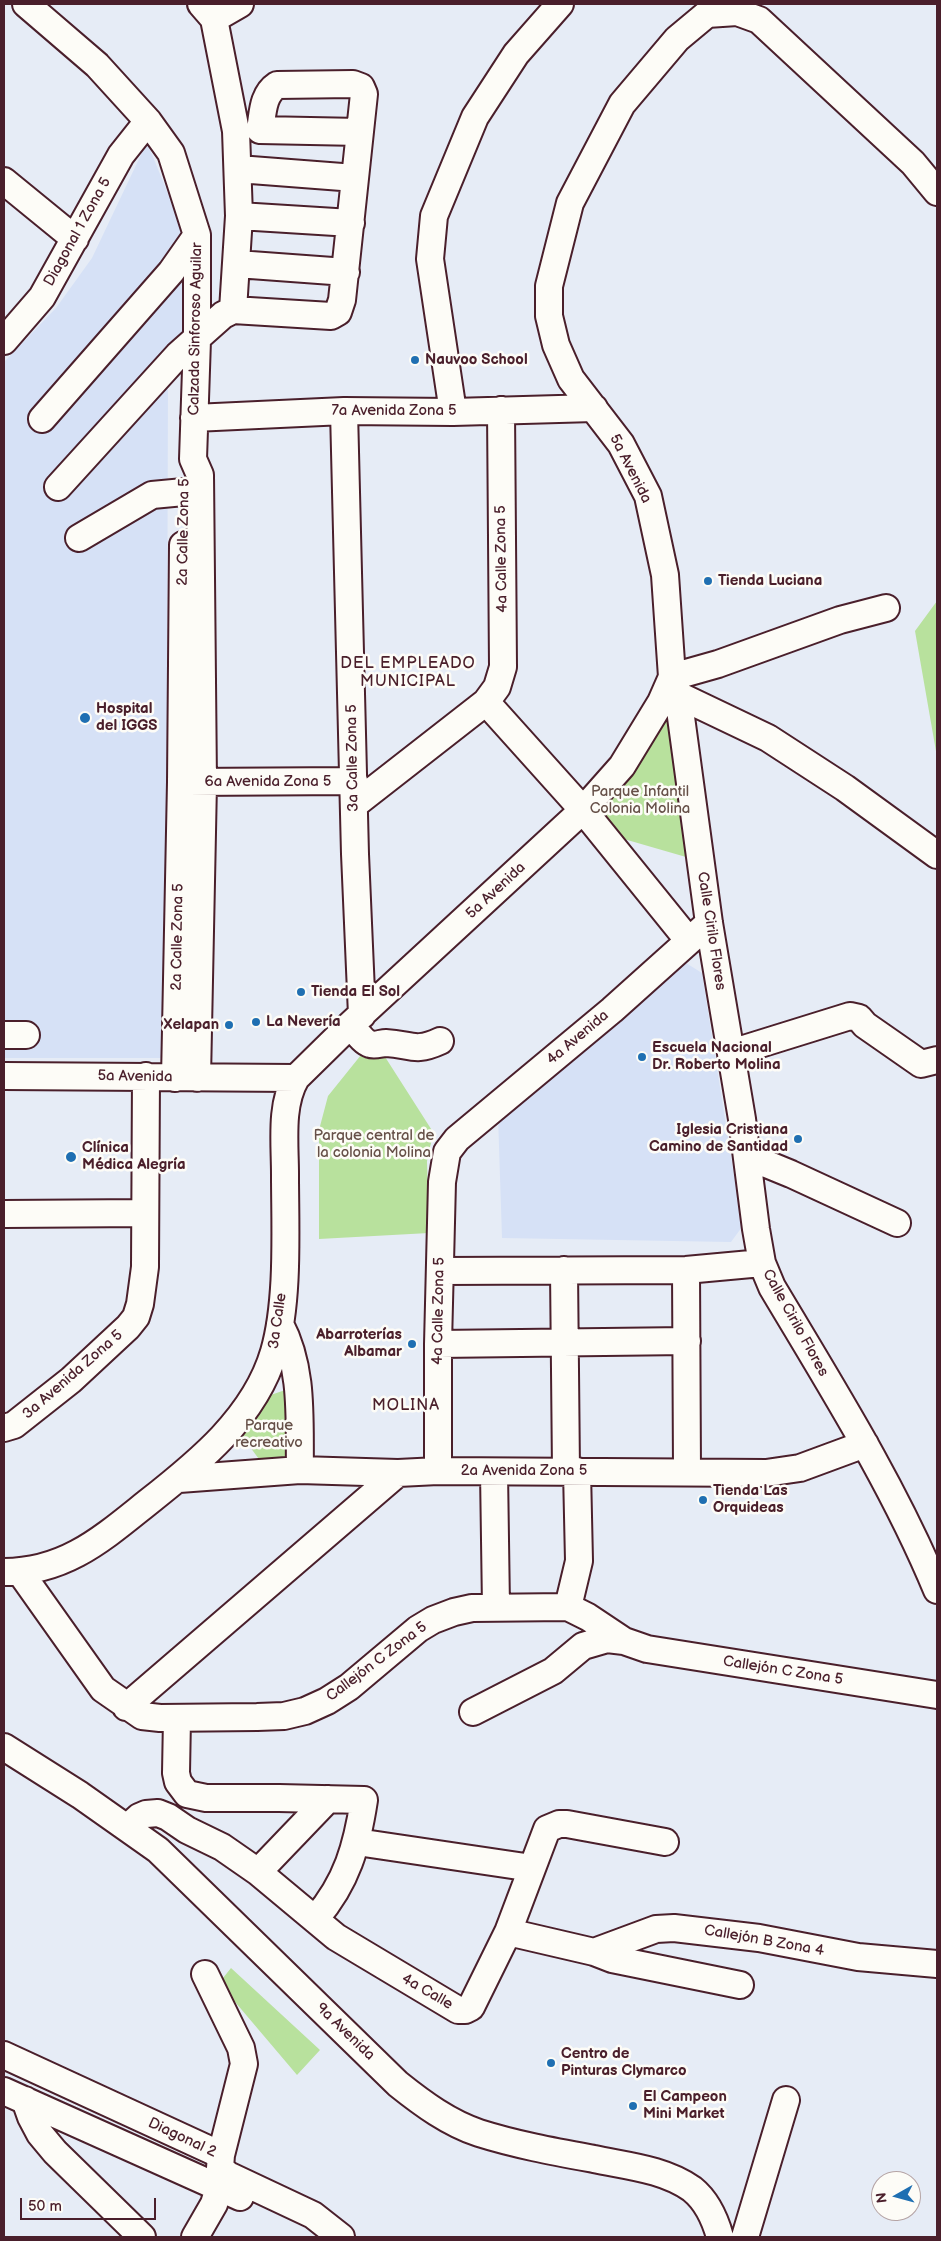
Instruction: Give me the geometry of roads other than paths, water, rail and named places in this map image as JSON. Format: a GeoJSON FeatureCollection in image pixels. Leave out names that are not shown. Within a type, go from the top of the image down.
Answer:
{"type":"FeatureCollection","features":[{"type":"Feature","properties":{"kind":"street","name":"Calzada Sinforoso Aguilar"},"geometry":{"type":"LineString","coordinates":[[26,4],[97,65],[148,121],[171,153],[197,234],[197,340],[193,459]]}},
{"type":"Feature","properties":{"kind":"street"},"geometry":{"type":"LineString","coordinates":[[240,4],[208,11],[248,130]]}},
{"type":"Feature","properties":{"kind":"street"},"geometry":{"type":"LineString","coordinates":[[453,412],[430,259],[434,216],[475,117],[516,54],[560,4]]}},
{"type":"Feature","properties":{"kind":"street"},"geometry":{"type":"LineString","coordinates":[[710,9],[737,12],[758,20],[914,163],[937,192]]}},
{"type":"Feature","properties":{"kind":"street","name":"5a Avenida"},"geometry":{"type":"LineString","coordinates":[[4,1076],[296,1078],[583,810],[622,766],[661,702],[675,686],[665,575],[648,496],[621,444],[571,379],[556,344],[549,316],[549,286],[570,204],[622,104],[677,39],[710,9]]}},
{"type":"Feature","properties":{"kind":"street"},"geometry":{"type":"LineString","coordinates":[[58,487],[178,355],[223,315],[233,310],[331,316],[338,312],[342,300],[346,272],[364,94],[361,87],[354,84],[277,86],[270,90],[248,130],[238,169],[239,216],[233,310]]}},
{"type":"Feature","properties":{"kind":"street","name":"Diagonal 1 Zona 5"},"geometry":{"type":"LineString","coordinates":[[4,341],[42,297],[121,155],[148,121]]}},
{"type":"Feature","properties":{"kind":"street"},"geometry":{"type":"LineString","coordinates":[[248,130],[360,132]]}},
{"type":"Feature","properties":{"kind":"street"},"geometry":{"type":"LineString","coordinates":[[238,169],[355,178]]}},
{"type":"Feature","properties":{"kind":"street"},"geometry":{"type":"LineString","coordinates":[[4,181],[75,239]]}},
{"type":"Feature","properties":{"kind":"street"},"geometry":{"type":"LineString","coordinates":[[239,216],[351,223]]}},
{"type":"Feature","properties":{"kind":"street"},"geometry":{"type":"LineString","coordinates":[[42,419],[171,272],[197,234]]}},
{"type":"Feature","properties":{"kind":"street"},"geometry":{"type":"LineString","coordinates":[[237,264],[346,272]]}},
{"type":"Feature","properties":{"kind":"street","name":"7a Avenida Zona 5"},"geometry":{"type":"LineString","coordinates":[[194,418],[344,410],[453,412],[594,408]]}},
{"type":"Feature","properties":{"kind":"street","name":"3a Calle Zona 5"},"geometry":{"type":"LineString","coordinates":[[344,410],[358,962],[356,1020]]}},
{"type":"Feature","properties":{"kind":"street","name":"4a Calle Zona 5"},"geometry":{"type":"LineString","coordinates":[[486,702],[497,688],[503,667],[501,410]]}},
{"type":"Feature","properties":{"kind":"street","name":"2a Calle Zona 5"},"geometry":{"type":"LineString","coordinates":[[192,782],[184,474],[193,459]]}},
{"type":"Feature","properties":{"kind":"street","name":"2a Calle Zona 5"},"geometry":{"type":"LineString","coordinates":[[186,1078],[200,475],[193,459]]}},
{"type":"Feature","properties":{"kind":"street"},"geometry":{"type":"LineString","coordinates":[[79,538],[152,495],[184,492]]}},
{"type":"Feature","properties":{"kind":"street"},"geometry":{"type":"LineString","coordinates":[[675,686],[718,664],[840,620],[886,608]]}},
{"type":"Feature","properties":{"kind":"street"},"geometry":{"type":"LineString","coordinates":[[675,686],[768,738],[845,788],[937,855]]}},
{"type":"Feature","properties":{"kind":"street","name":"Calle Cirilo Flores"},"geometry":{"type":"LineString","coordinates":[[675,686],[709,923],[731,1053],[762,1263],[772,1287],[865,1444],[918,1543],[937,1590]]}},
{"type":"Feature","properties":{"kind":"street"},"geometry":{"type":"LineString","coordinates":[[354,793],[486,702],[583,810],[689,941]]}},
{"type":"Feature","properties":{"kind":"street","name":"6a Avenida Zona 5"},"geometry":{"type":"LineString","coordinates":[[192,782],[354,793]]}},
{"type":"Feature","properties":{"kind":"street","name":"4a Avenida"},"geometry":{"type":"LineString","coordinates":[[447,1152],[457,1139],[612,1010],[709,923]]}},
{"type":"Feature","properties":{"kind":"street"},"geometry":{"type":"LineString","coordinates":[[731,1053],[850,1016],[859,1018],[864,1025],[921,1064],[937,1060]]}},
{"type":"Feature","properties":{"kind":"street"},"geometry":{"type":"LineString","coordinates":[[356,1020],[368,1043],[373,1045],[392,1043],[414,1048],[426,1047],[440,1040]]}},
{"type":"Feature","properties":{"kind":"street","name":"3a Avenida Zona 5"},"geometry":{"type":"LineString","coordinates":[[4,1428],[14,1425],[71,1380],[136,1317],[140,1304],[145,1267],[146,1076]]}},
{"type":"Feature","properties":{"kind":"street","name":"3a Calle"},"geometry":{"type":"LineString","coordinates":[[12,1572],[41,1569],[65,1561],[92,1546],[202,1459],[246,1406],[260,1384],[274,1352],[280,1324],[285,1240],[286,1115],[289,1094],[296,1078]]}},
{"type":"Feature","properties":{"kind":"street","name":"4a Calle Zona 5"},"geometry":{"type":"LineString","coordinates":[[438,1471],[438,1344],[442,1182],[447,1152]]}},
{"type":"Feature","properties":{"kind":"street"},"geometry":{"type":"LineString","coordinates":[[747,1156],[791,1174],[897,1223]]}},
{"type":"Feature","properties":{"kind":"street"},"geometry":{"type":"LineString","coordinates":[[4,1214],[145,1213]]}},
{"type":"Feature","properties":{"kind":"street"},"geometry":{"type":"LineString","coordinates":[[440,1271],[686,1270],[762,1263]]}},
{"type":"Feature","properties":{"kind":"street"},"geometry":{"type":"LineString","coordinates":[[564,1270],[565,1342],[579,1561],[568,1607]]}},
{"type":"Feature","properties":{"kind":"street"},"geometry":{"type":"LineString","coordinates":[[686,1270],[687,1471]]}},
{"type":"Feature","properties":{"kind":"street"},"geometry":{"type":"LineString","coordinates":[[280,1324],[287,1337],[298,1380],[300,1470]]}},
{"type":"Feature","properties":{"kind":"street"},"geometry":{"type":"LineString","coordinates":[[438,1344],[687,1341]]}},
{"type":"Feature","properties":{"kind":"street","name":"2a Avenida Zona 5"},"geometry":{"type":"LineString","coordinates":[[179,1479],[300,1470],[398,1472],[785,1471],[840,1455],[865,1444]]}},
{"type":"Feature","properties":{"kind":"street"},"geometry":{"type":"LineString","coordinates":[[126,1707],[398,1472]]}},
{"type":"Feature","properties":{"kind":"street"},"geometry":{"type":"LineString","coordinates":[[494,1472],[496,1607]]}},
{"type":"Feature","properties":{"kind":"street","name":"Callejón C Zona 5"},"geometry":{"type":"LineString","coordinates":[[12,1572],[103,1689],[126,1707],[142,1716],[177,1718],[258,1717],[284,1716],[306,1710],[327,1701],[349,1687],[418,1630],[433,1620],[454,1612],[496,1607],[568,1607],[588,1616],[624,1641],[647,1649],[937,1695]]}},
{"type":"Feature","properties":{"kind":"street"},"geometry":{"type":"LineString","coordinates":[[473,1712],[553,1671],[583,1646],[607,1639],[624,1641]]}},
{"type":"Feature","properties":{"kind":"street"},"geometry":{"type":"LineString","coordinates":[[177,1718],[176,1773],[178,1782],[187,1794],[206,1798],[364,1800],[357,1842],[337,1889],[316,1918]]}},
{"type":"Feature","properties":{"kind":"street","name":"9a Avenida"},"geometry":{"type":"LineString","coordinates":[[4,1747],[80,1795],[158,1850],[398,2084],[420,2102],[446,2118],[477,2132],[545,2150],[646,2170],[680,2182],[693,2190],[703,2201],[711,2213],[720,2237]]}},
{"type":"Feature","properties":{"kind":"street"},"geometry":{"type":"LineString","coordinates":[[258,1872],[328,1799]]}},
{"type":"Feature","properties":{"kind":"street","name":"4a Calle"},"geometry":{"type":"LineString","coordinates":[[127,1828],[139,1817],[146,1814],[158,1813],[168,1817],[187,1830],[222,1847],[258,1872],[316,1918],[336,1937],[458,2010],[465,2010],[471,2007],[508,1932],[546,1829],[559,1824],[665,1842]]}},
{"type":"Feature","properties":{"kind":"street"},"geometry":{"type":"LineString","coordinates":[[357,1842],[532,1868]]}},
{"type":"Feature","properties":{"kind":"street","name":"Callejón B Zona 4"},"geometry":{"type":"LineString","coordinates":[[594,1952],[656,1929],[674,1928],[759,1938],[858,1957],[937,1964]]}},
{"type":"Feature","properties":{"kind":"street"},"geometry":{"type":"LineString","coordinates":[[508,1932],[594,1952],[612,1959],[740,1985]]}},
{"type":"Feature","properties":{"kind":"street"},"geometry":{"type":"LineString","coordinates":[[205,1974],[241,2048],[244,2064],[222,2156]]}},
{"type":"Feature","properties":{"kind":"street","name":"Diagonal 2"},"geometry":{"type":"LineString","coordinates":[[4,2055],[222,2156],[220,2168],[228,2175],[312,2215],[339,2236]]}},
{"type":"Feature","properties":{"kind":"street"},"geometry":{"type":"LineString","coordinates":[[14,2095],[312,2229],[339,2236]]}},
{"type":"Feature","properties":{"kind":"street"},"geometry":{"type":"LineString","coordinates":[[14,2095],[45,2140],[142,2237]]}},
{"type":"Feature","properties":{"kind":"street"},"geometry":{"type":"LineString","coordinates":[[745,2237],[786,2100]]}},
{"type":"Feature","properties":{"kind":"street"},"geometry":{"type":"LineString","coordinates":[[195,2237],[214,2204],[220,2188]]}},
{"type":"Feature","properties":{"kind":"place","name":"Nauvoo School"},"geometry":{"type":"Point","coordinates":[415,360]}},
{"type":"Feature","properties":{"kind":"place","name":"Tienda Luciana"},"geometry":{"type":"Point","coordinates":[708,581]}},
{"type":"Feature","properties":{"kind":"place","name":"Hospital del IGGS"},"geometry":{"type":"Point","coordinates":[85,718]}},
{"type":"Feature","properties":{"kind":"place","name":"Tienda El Sol"},"geometry":{"type":"Point","coordinates":[301,992]}},
{"type":"Feature","properties":{"kind":"place","name":"La Nevería"},"geometry":{"type":"Point","coordinates":[256,1022]}},
{"type":"Feature","properties":{"kind":"place","name":"Xelapan"},"geometry":{"type":"Point","coordinates":[229,1025]}},
{"type":"Feature","properties":{"kind":"place","name":"Escuela Nacional Dr. Roberto Molina"},"geometry":{"type":"Point","coordinates":[642,1057]}},
{"type":"Feature","properties":{"kind":"place","name":"Iglesia Cristiana Camino de Santidad"},"geometry":{"type":"Point","coordinates":[798,1139]}},
{"type":"Feature","properties":{"kind":"place","name":"Clínica Médica Alegría"},"geometry":{"type":"Point","coordinates":[71,1157]}},
{"type":"Feature","properties":{"kind":"place","name":"Abarroterías Albamar"},"geometry":{"type":"Point","coordinates":[412,1344]}},
{"type":"Feature","properties":{"kind":"place","name":"Tienda Las Orquideas"},"geometry":{"type":"Point","coordinates":[703,1500]}},
{"type":"Feature","properties":{"kind":"place","name":"Centro de Pinturas Clymarco"},"geometry":{"type":"Point","coordinates":[551,2063]}},
{"type":"Feature","properties":{"kind":"place","name":"El Campeon Mini Market"},"geometry":{"type":"Point","coordinates":[633,2106]}},
{"type":"Feature","properties":{"kind":"district","name":"DEL EMPLEADO MUNICIPAL"},"geometry":{"type":"Point","coordinates":[408,673]}},
{"type":"Feature","properties":{"kind":"district","name":"MOLINA"},"geometry":{"type":"Point","coordinates":[406,1406]}},
{"type":"Feature","properties":{"kind":"park label","name":"Parque Infantil Colonia Molina"},"geometry":{"type":"Point","coordinates":[640,800]}},
{"type":"Feature","properties":{"kind":"park label","name":"Parque central de la colonia Molina"},"geometry":{"type":"Point","coordinates":[374,1144]}},
{"type":"Feature","properties":{"kind":"park label","name":"Parque recreativo"},"geometry":{"type":"Point","coordinates":[269,1434]}}]}
